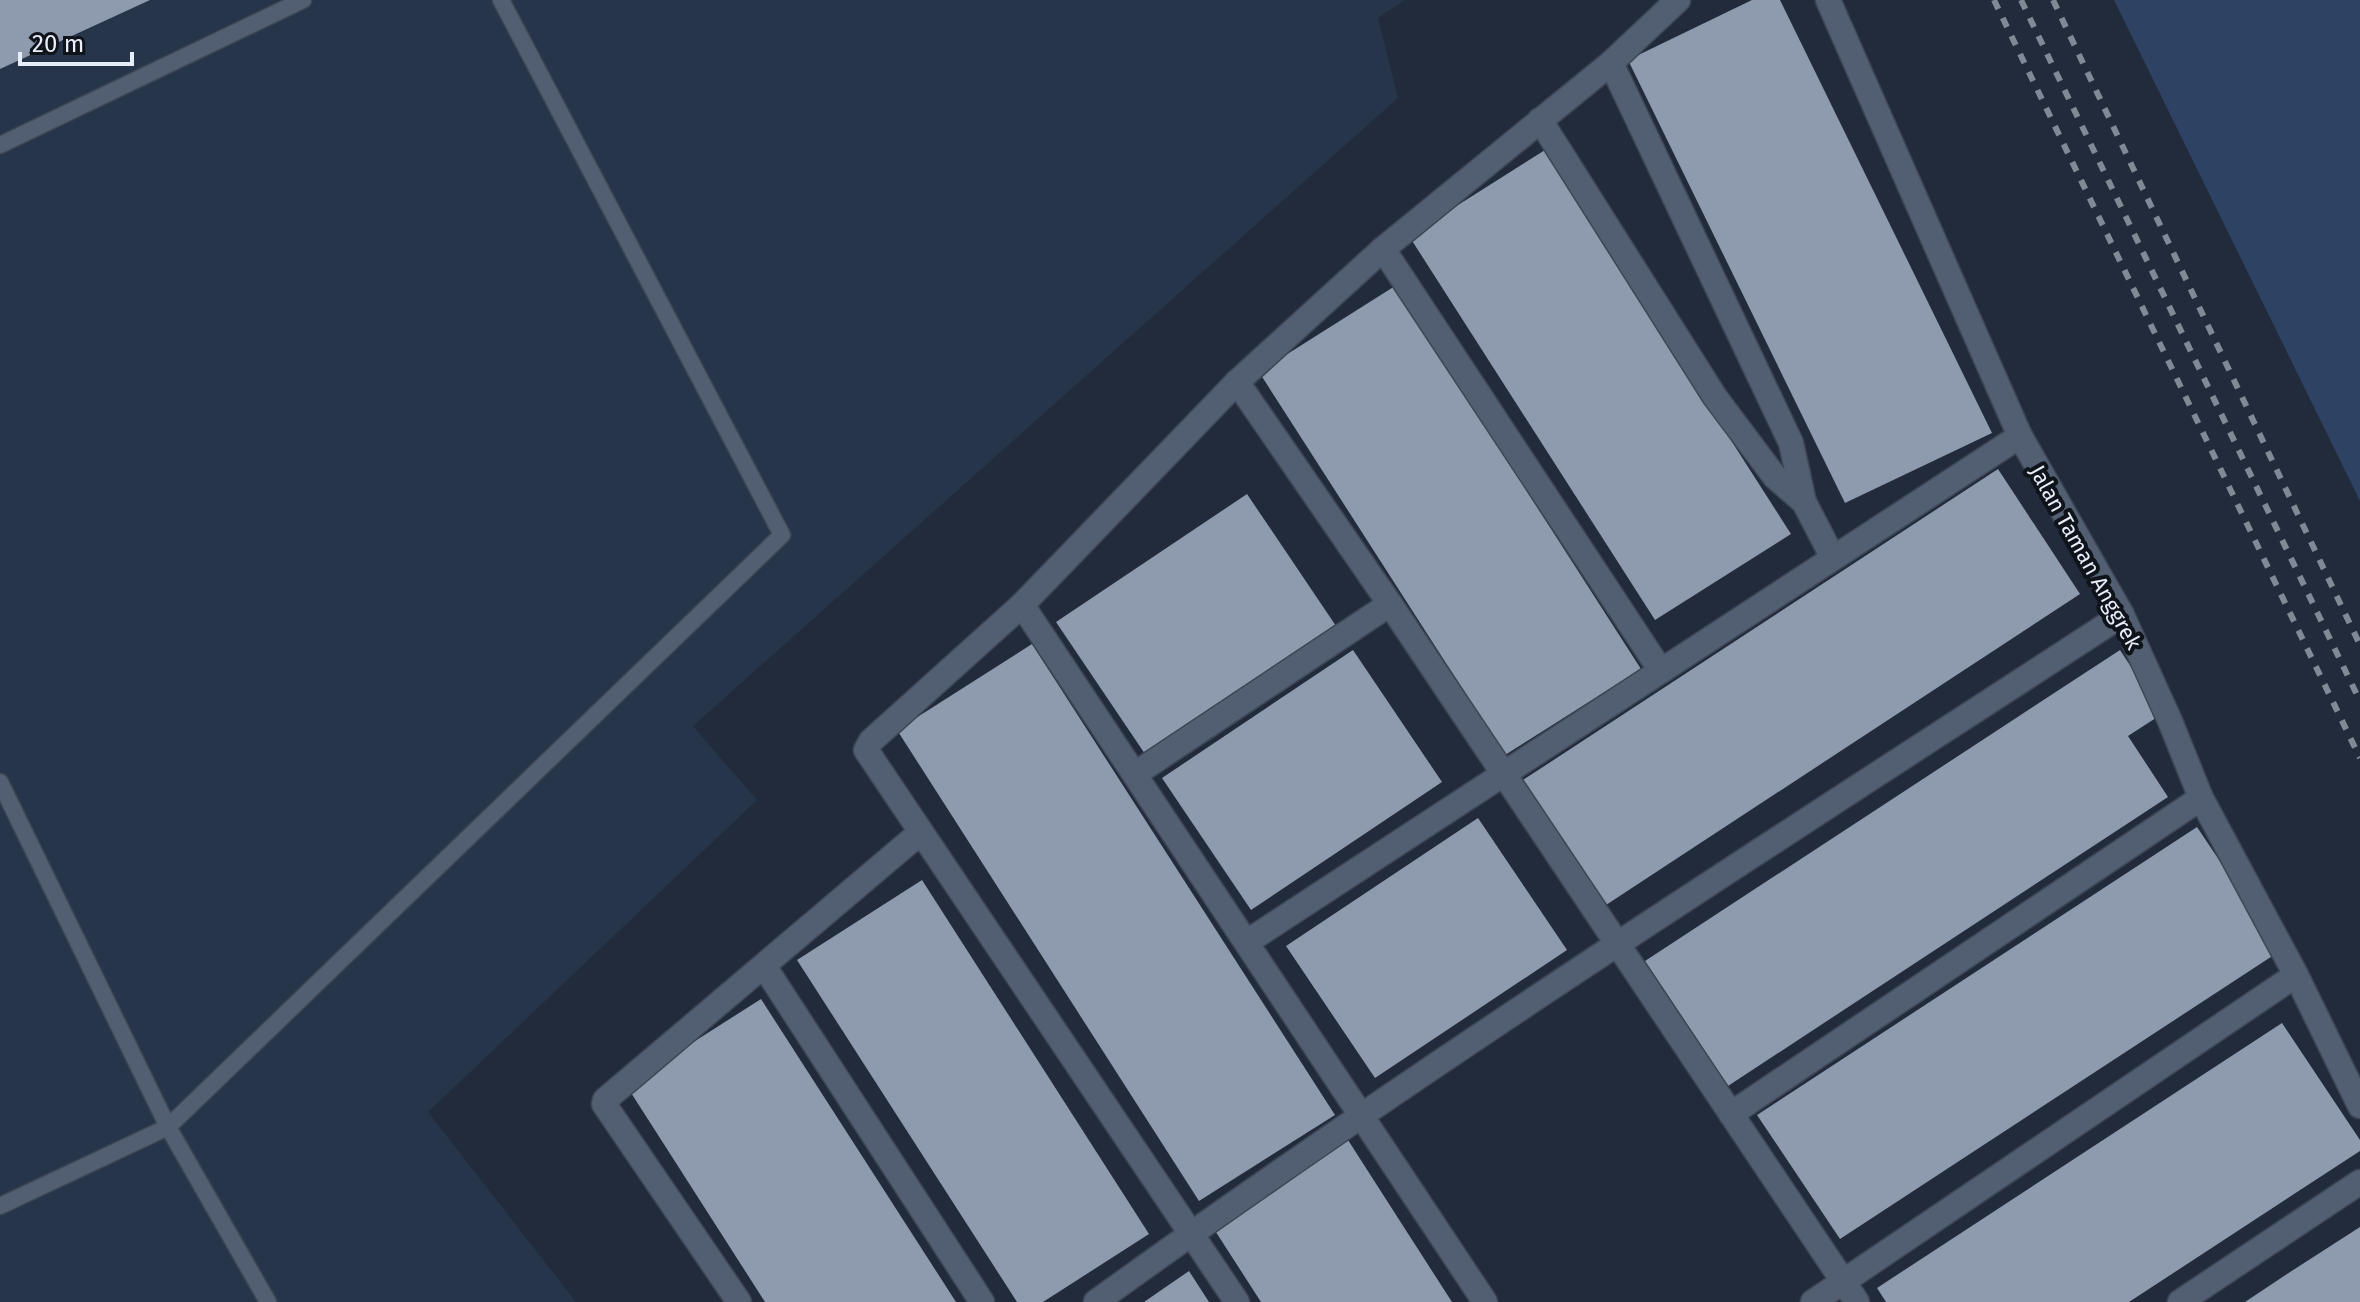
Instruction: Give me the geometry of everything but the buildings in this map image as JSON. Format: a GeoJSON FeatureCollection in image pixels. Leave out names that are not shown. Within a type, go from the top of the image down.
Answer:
{"type":"FeatureCollection","features":[{"type":"Feature","properties":{"kind":"street"},"geometry":{"type":"LineString","coordinates":[[1237,1302],[866,750],[871,741],[1022,605],[1237,382],[1383,249],[1611,63],[1678,0]]}},
{"type":"Feature","properties":{"kind":"street","name":"Jalan Taman Anggrek"},"geometry":{"type":"LineString","coordinates":[[1828,0],[2020,436],[2122,615],[2201,798],[2296,975],[2360,1106]]}},
{"type":"Feature","properties":{"kind":"street"},"geometry":{"type":"LineString","coordinates":[[1611,63],[1791,443],[1804,502],[1833,558]]}},
{"type":"Feature","properties":{"kind":"street"},"geometry":{"type":"LineString","coordinates":[[1540,120],[1715,397],[1775,477],[1804,502]]}},
{"type":"Feature","properties":{"kind":"street"},"geometry":{"type":"LineString","coordinates":[[1383,249],[1661,671]]}},
{"type":"Feature","properties":{"kind":"street"},"geometry":{"type":"LineString","coordinates":[[1237,382],[1390,604],[1857,1302]]}},
{"type":"Feature","properties":{"kind":"street"},"geometry":{"type":"LineString","coordinates":[[1247,942],[2020,436]]}},
{"type":"Feature","properties":{"kind":"street"},"geometry":{"type":"LineString","coordinates":[[1135,774],[1390,604]]}},
{"type":"Feature","properties":{"kind":"street"},"geometry":{"type":"LineString","coordinates":[[1022,605],[1485,1302]]}},
{"type":"Feature","properties":{"kind":"street"},"geometry":{"type":"LineString","coordinates":[[1096,1302],[1190,1234],[1618,944],[2122,615]]}},
{"type":"Feature","properties":{"kind":"street"},"geometry":{"type":"LineString","coordinates":[[1731,1114],[2201,798]]}},
{"type":"Feature","properties":{"kind":"street"},"geometry":{"type":"LineString","coordinates":[[739,1302],[604,1104],[612,1093],[921,832]]}},
{"type":"Feature","properties":{"kind":"street"},"geometry":{"type":"LineString","coordinates":[[764,966],[982,1302]]}},
{"type":"Feature","properties":{"kind":"street"},"geometry":{"type":"LineString","coordinates":[[1813,1302],[2296,975]]}},
{"type":"Feature","properties":{"kind":"street"},"geometry":{"type":"LineString","coordinates":[[2180,1302],[2360,1182]]}},
{"type":"Feature","properties":{"kind":"lane"},"geometry":{"type":"LineString","coordinates":[[0,145],[303,0]]}},
{"type":"Feature","properties":{"kind":"lane"},"geometry":{"type":"LineString","coordinates":[[0,1206],[168,1127],[782,535],[501,0]]}},
{"type":"Feature","properties":{"kind":"lane"},"geometry":{"type":"LineString","coordinates":[[0,782],[168,1127],[268,1302]]}},
{"type":"Feature","properties":{"kind":"shaded area"},"geometry":{"type":"Polygon","coordinates":[[[0,0],[1405,0],[1378,18],[1398,98],[693,726],[757,800],[428,1112],[576,1302],[0,1302],[0,0]]]}},
{"type":"Feature","properties":{"kind":"shaded area"},"geometry":{"type":"Polygon","coordinates":[[[2114,0],[2360,0],[2360,501],[2114,0]]]}},
{"type":"Feature","properties":{"kind":"railway"},"geometry":{"type":"LineString","coordinates":[[1994,0],[2360,758]]}},
{"type":"Feature","properties":{"kind":"railway"},"geometry":{"type":"LineString","coordinates":[[2021,0],[2360,701]]}},
{"type":"Feature","properties":{"kind":"railway"},"geometry":{"type":"LineString","coordinates":[[2053,0],[2360,645]]}}]}
